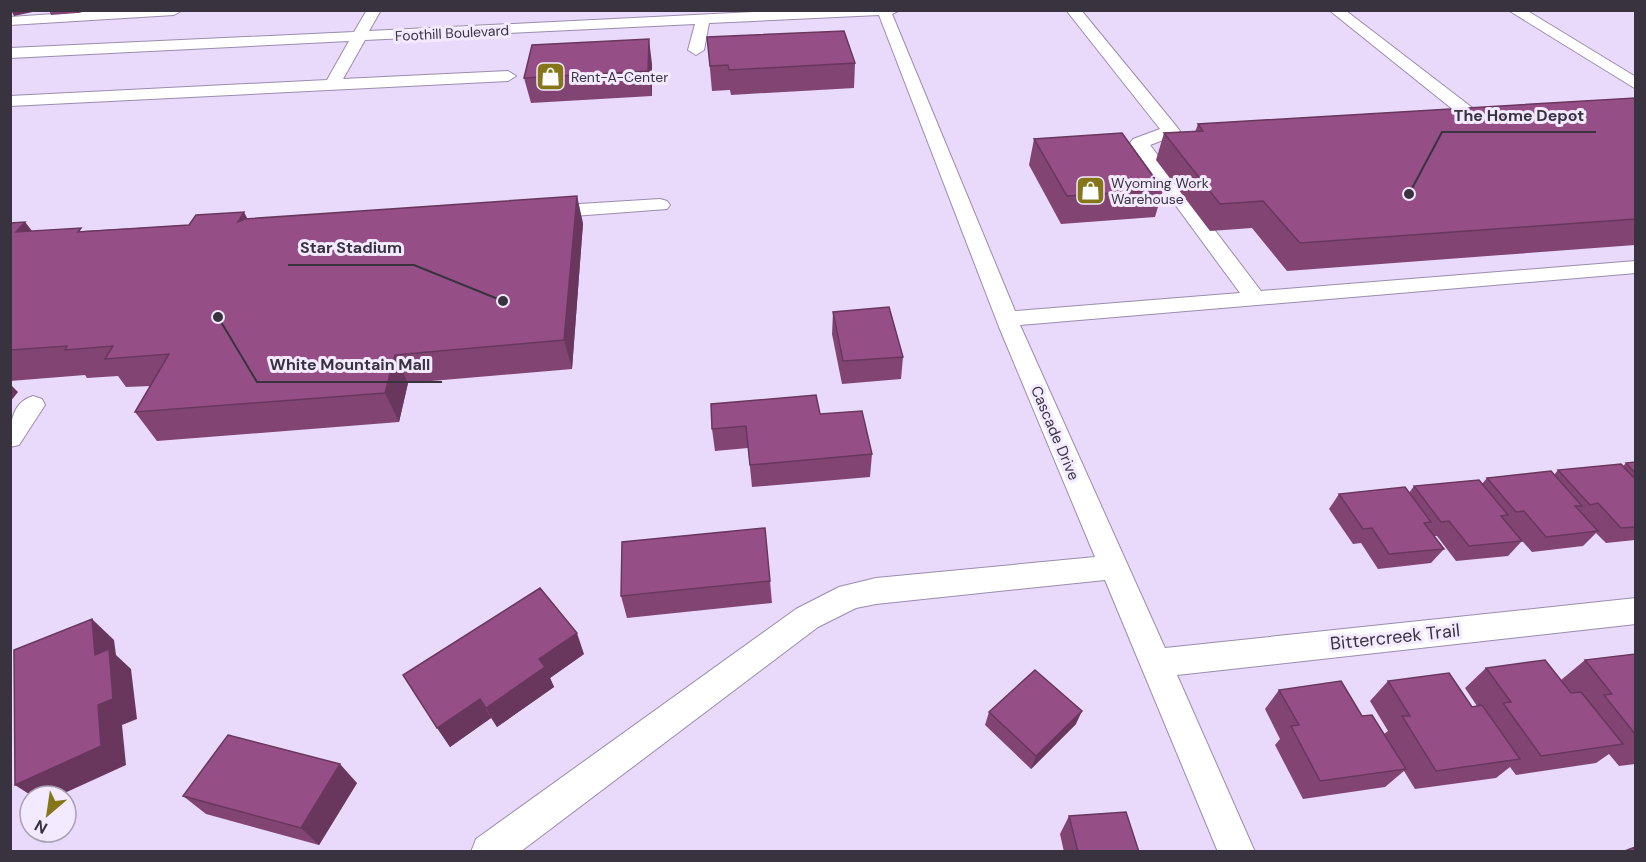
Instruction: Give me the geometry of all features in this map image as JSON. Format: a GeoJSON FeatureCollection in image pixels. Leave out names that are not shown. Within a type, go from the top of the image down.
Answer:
{"type":"FeatureCollection","features":[{"type":"Feature","properties":{"kind":"street"},"geometry":{"type":"LineString","coordinates":[[332,85],[374,10]]}},
{"type":"Feature","properties":{"kind":"street","name":"Foothill Boulevard"},"geometry":{"type":"LineString","coordinates":[[10,53],[893,10]]}},
{"type":"Feature","properties":{"kind":"street"},"geometry":{"type":"LineString","coordinates":[[1073,10],[1171,131],[1139,142],[1256,299]]}},
{"type":"Feature","properties":{"kind":"street"},"geometry":{"type":"LineString","coordinates":[[1336,10],[1477,120]]}},
{"type":"Feature","properties":{"kind":"street"},"geometry":{"type":"LineString","coordinates":[[1515,10],[1635,84]]}},
{"type":"Feature","properties":{"kind":"street"},"geometry":{"type":"LineString","coordinates":[[10,21],[174,11],[162,46]]}},
{"type":"Feature","properties":{"kind":"street","name":"Cascade Drive"},"geometry":{"type":"LineString","coordinates":[[884,11],[1007,319],[1237,852]]}},
{"type":"Feature","properties":{"kind":"street"},"geometry":{"type":"LineString","coordinates":[[696,50],[703,20]]}},
{"type":"Feature","properties":{"kind":"street"},"geometry":{"type":"LineString","coordinates":[[10,101],[508,76]]}},
{"type":"Feature","properties":{"kind":"street"},"geometry":{"type":"LineString","coordinates":[[532,213],[660,205]]}},
{"type":"Feature","properties":{"kind":"street"},"geometry":{"type":"LineString","coordinates":[[1007,319],[1635,267]]}},
{"type":"Feature","properties":{"kind":"street"},"geometry":{"type":"LineString","coordinates":[[10,438],[33,405]]}},
{"type":"Feature","properties":{"kind":"street"},"geometry":{"type":"LineString","coordinates":[[489,852],[807,618],[843,599],[876,591],[1113,567]]}},
{"type":"Feature","properties":{"kind":"street","name":"Bittercreek Trail"},"geometry":{"type":"LineString","coordinates":[[1154,663],[1635,610]]}},
{"type":"Feature","properties":{"kind":"building"},"geometry":{"type":"Polygon","coordinates":[[[844,31],[855,63],[729,70],[728,65],[710,66],[707,37],[844,31]]]}},
{"type":"Feature","properties":{"kind":"building"},"geometry":{"type":"Polygon","coordinates":[[[649,39],[648,71],[524,78],[532,45],[649,39]]]}},
{"type":"Feature","properties":{"kind":"building"},"geometry":{"type":"Polygon","coordinates":[[[1635,98],[1635,219],[1300,243],[1263,201],[1220,204],[1164,133],[1203,131],[1198,124],[1635,98]]]}},
{"type":"Feature","properties":{"kind":"building"},"geometry":{"type":"Polygon","coordinates":[[[1122,133],[1163,190],[1067,196],[1034,139],[1122,133]]]}},
{"type":"Feature","properties":{"kind":"building"},"geometry":{"type":"Polygon","coordinates":[[[577,196],[564,340],[395,355],[385,393],[135,412],[169,354],[105,359],[113,346],[65,350],[67,346],[10,350],[10,223],[25,222],[16,232],[81,228],[78,232],[189,225],[196,215],[244,212],[238,222],[245,219],[577,196]]]}},
{"type":"Feature","properties":{"kind":"building"},"geometry":{"type":"Polygon","coordinates":[[[889,307],[903,357],[843,361],[833,312],[889,307]]]}},
{"type":"Feature","properties":{"kind":"building"},"geometry":{"type":"Polygon","coordinates":[[[816,395],[820,414],[862,411],[872,454],[750,465],[746,426],[712,429],[711,404],[816,395]]]}},
{"type":"Feature","properties":{"kind":"building"},"geometry":{"type":"Polygon","coordinates":[[[1635,462],[1635,473],[1626,463],[1635,462]]]}},
{"type":"Feature","properties":{"kind":"building"},"geometry":{"type":"Polygon","coordinates":[[[1621,464],[1635,479],[1635,527],[1621,528],[1598,503],[1590,505],[1558,470],[1621,464]]]}},
{"type":"Feature","properties":{"kind":"building"},"geometry":{"type":"Polygon","coordinates":[[[1551,471],[1582,506],[1575,506],[1598,531],[1546,537],[1524,511],[1516,512],[1487,478],[1551,471]]]}},
{"type":"Feature","properties":{"kind":"building"},"geometry":{"type":"Polygon","coordinates":[[[1479,480],[1508,515],[1501,516],[1522,541],[1469,546],[1449,521],[1441,522],[1414,486],[1479,480]]]}},
{"type":"Feature","properties":{"kind":"building"},"geometry":{"type":"Polygon","coordinates":[[[1405,487],[1431,522],[1424,523],[1444,549],[1389,554],[1372,528],[1363,529],[1339,494],[1405,487]]]}},
{"type":"Feature","properties":{"kind":"building"},"geometry":{"type":"Polygon","coordinates":[[[765,528],[770,581],[621,596],[622,542],[765,528]]]}},
{"type":"Feature","properties":{"kind":"building"},"geometry":{"type":"Polygon","coordinates":[[[540,588],[577,633],[539,659],[545,667],[486,708],[480,699],[437,728],[403,675],[540,588]]]}},
{"type":"Feature","properties":{"kind":"building"},"geometry":{"type":"Polygon","coordinates":[[[92,619],[95,655],[109,649],[113,699],[98,705],[101,746],[15,785],[14,650],[92,619]]]}},
{"type":"Feature","properties":{"kind":"building"},"geometry":{"type":"Polygon","coordinates":[[[1635,654],[1635,734],[1604,695],[1612,694],[1585,660],[1635,654]]]}},
{"type":"Feature","properties":{"kind":"building"},"geometry":{"type":"Polygon","coordinates":[[[1545,660],[1571,693],[1581,692],[1623,744],[1541,756],[1503,703],[1511,702],[1486,668],[1545,660]]]}},
{"type":"Feature","properties":{"kind":"building"},"geometry":{"type":"Polygon","coordinates":[[[1035,670],[1082,711],[1036,756],[989,712],[1035,670]]]}},
{"type":"Feature","properties":{"kind":"building"},"geometry":{"type":"Polygon","coordinates":[[[1449,673],[1472,707],[1482,705],[1520,759],[1436,771],[1402,716],[1410,716],[1388,681],[1449,673]]]}},
{"type":"Feature","properties":{"kind":"building"},"geometry":{"type":"Polygon","coordinates":[[[1341,681],[1362,716],[1372,715],[1406,769],[1320,781],[1291,726],[1299,725],[1279,690],[1341,681]]]}},
{"type":"Feature","properties":{"kind":"building"},"geometry":{"type":"Polygon","coordinates":[[[228,735],[340,764],[301,828],[183,796],[228,735]]]}},
{"type":"Feature","properties":{"kind":"building"},"geometry":{"type":"Polygon","coordinates":[[[1126,812],[1139,852],[1078,852],[1069,816],[1126,812]]]}},
{"type":"Feature","properties":{"kind":"building"},"geometry":{"type":"Polygon","coordinates":[[[1635,847],[1635,852],[1622,852],[1635,847]]]}},
{"type":"Feature","properties":{"kind":"place","name":"Rent-A-Center"},"geometry":{"type":"Point","coordinates":[550,77]}},
{"type":"Feature","properties":{"kind":"place","name":"Wyoming Work Warehouse"},"geometry":{"type":"Point","coordinates":[1090,191]}},
{"type":"Feature","properties":{"kind":"place","name":"The Home Depot"},"geometry":{"type":"Point","coordinates":[1409,194]}},
{"type":"Feature","properties":{"kind":"place","name":"Star Stadium"},"geometry":{"type":"Point","coordinates":[503,301]}},
{"type":"Feature","properties":{"kind":"place","name":"White Mountain Mall"},"geometry":{"type":"Point","coordinates":[218,317]}}]}
